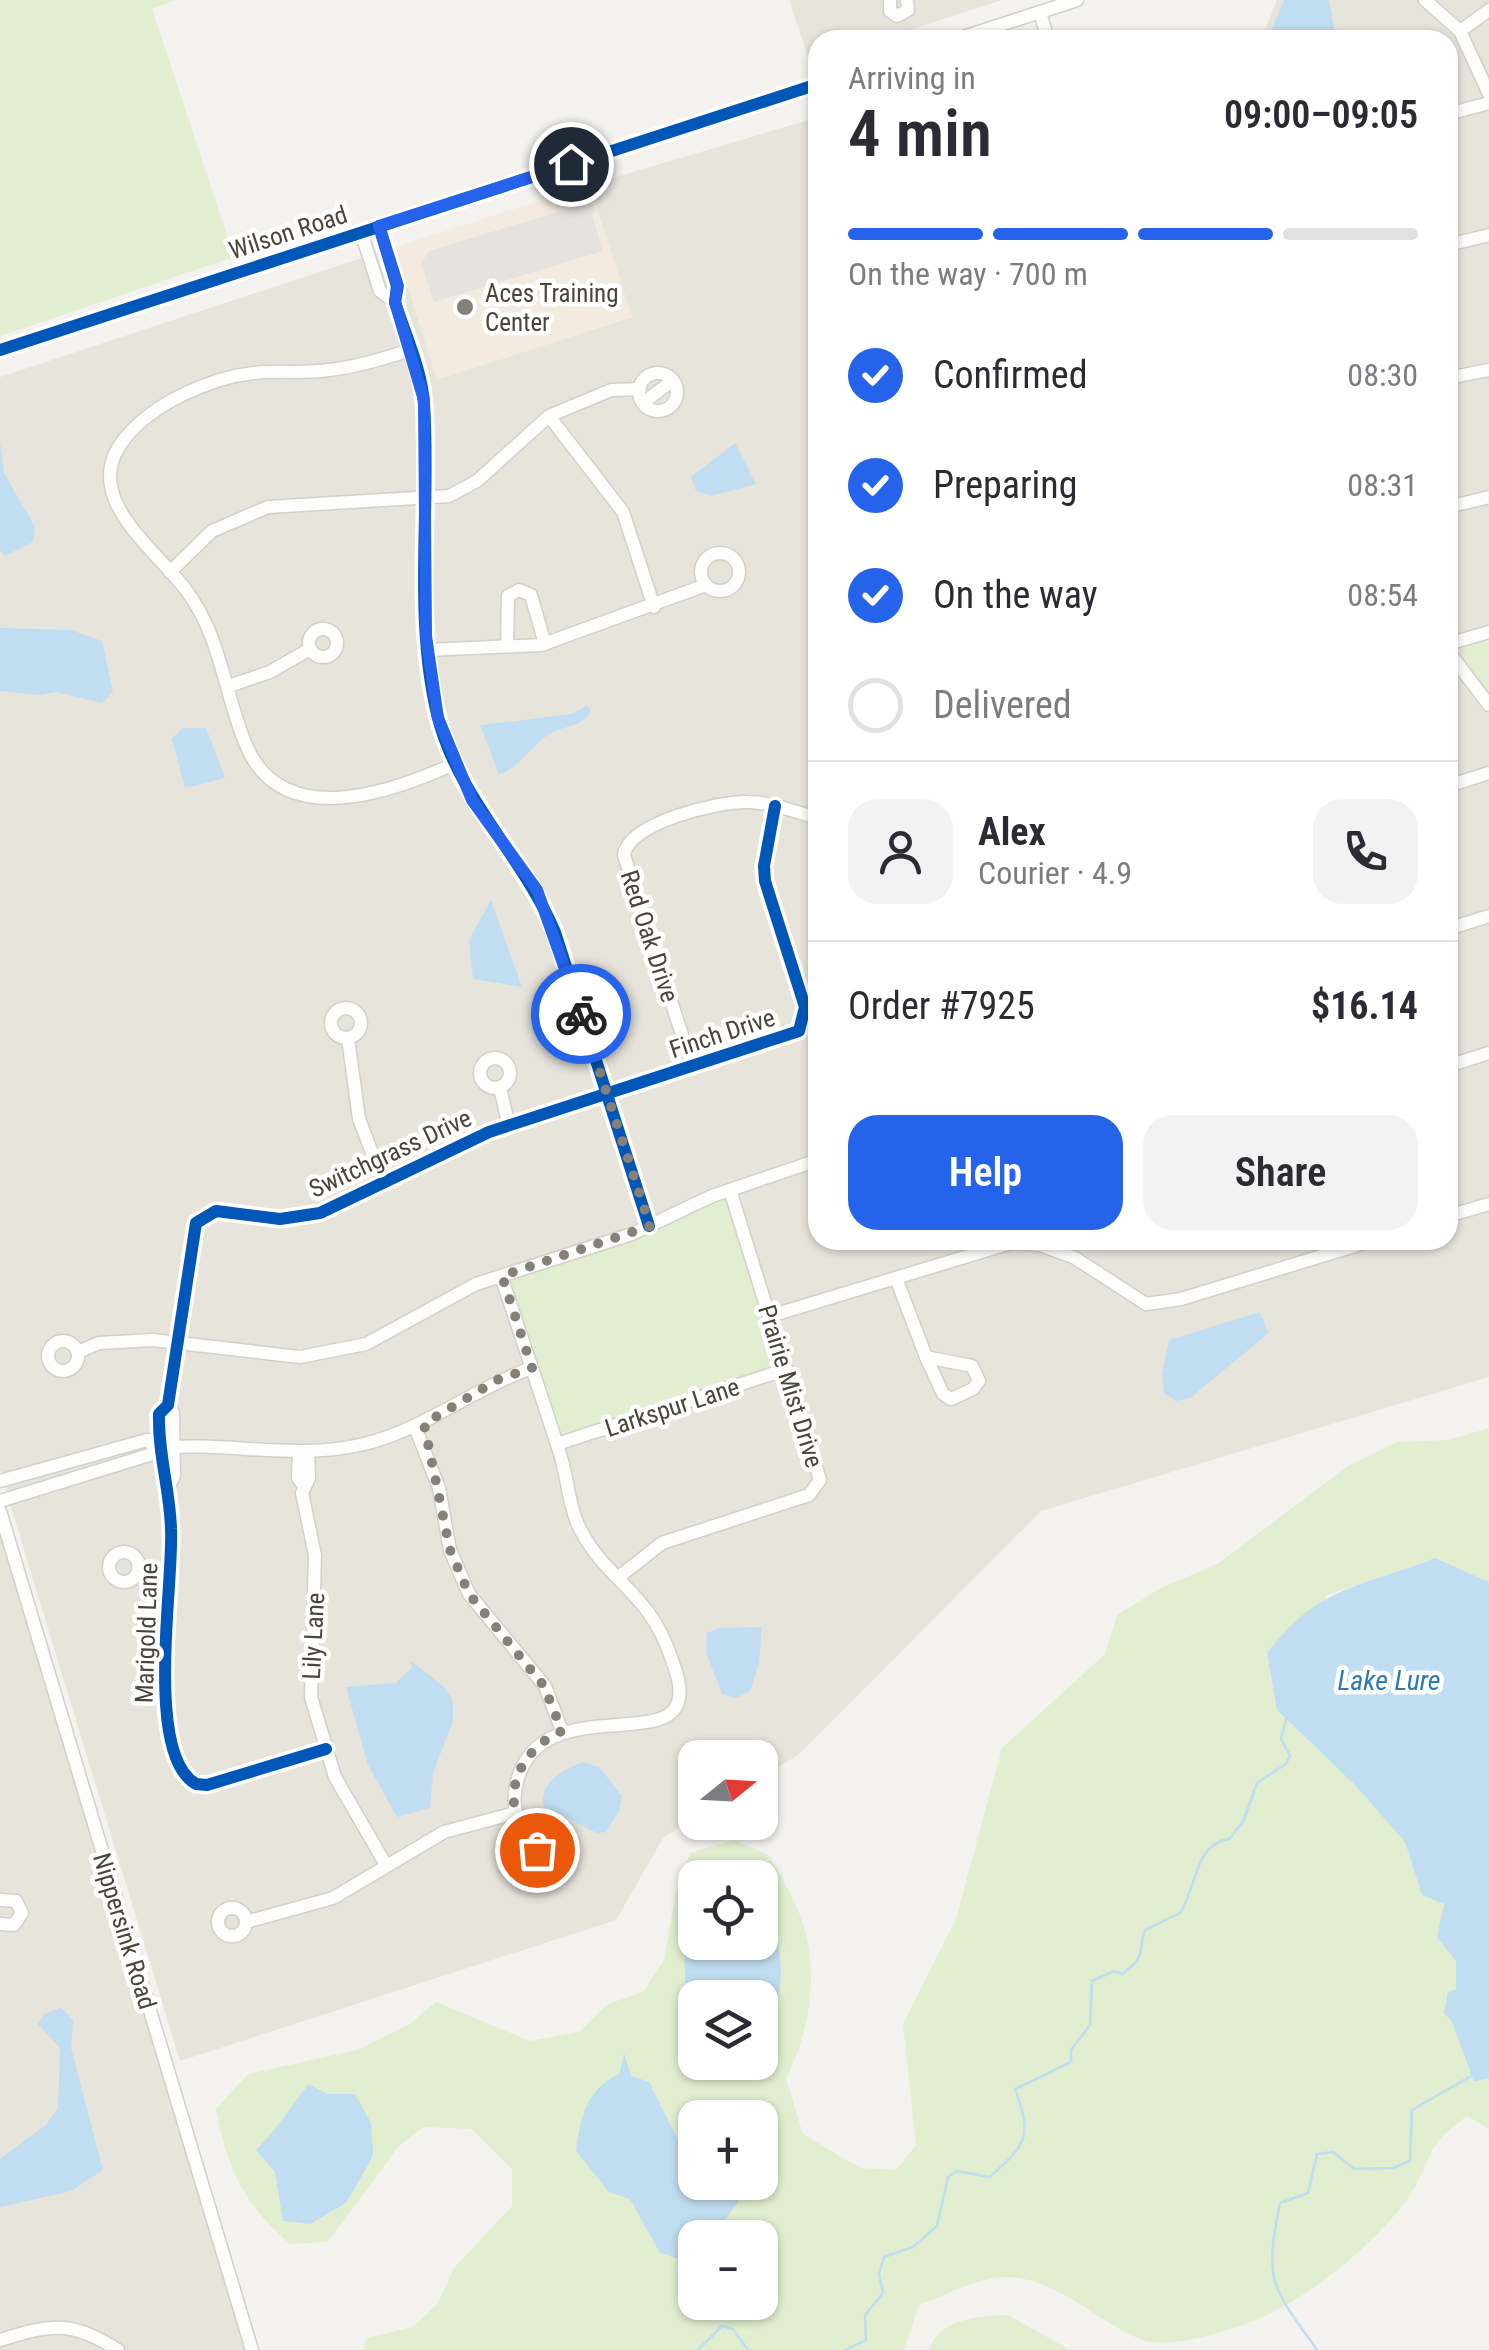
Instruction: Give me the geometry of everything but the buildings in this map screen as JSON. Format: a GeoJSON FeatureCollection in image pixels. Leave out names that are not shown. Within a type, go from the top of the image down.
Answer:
{"type":"FeatureCollection","features":[{"type":"Feature","properties":{"kind":"street"},"geometry":{"type":"LineString","coordinates":[[889,0],[890,11],[901,16],[908,10],[907,0]]}},
{"type":"Feature","properties":{"kind":"street"},"geometry":{"type":"LineString","coordinates":[[985,30],[1077,0]]}},
{"type":"Feature","properties":{"kind":"street"},"geometry":{"type":"LineString","coordinates":[[1425,0],[1460,30],[1489,94]]}},
{"type":"Feature","properties":{"kind":"street"},"geometry":{"type":"LineString","coordinates":[[1460,30],[1489,10]]}},
{"type":"Feature","properties":{"kind":"street"},"geometry":{"type":"LineString","coordinates":[[1040,12],[1045,30]]}},
{"type":"Feature","properties":{"kind":"street","name":"Wilson Road"},"geometry":{"type":"LineString","coordinates":[[0,350],[808,87]]}},
{"type":"Feature","properties":{"kind":"street"},"geometry":{"type":"LineString","coordinates":[[1458,111],[1489,102]]}},
{"type":"Feature","properties":{"kind":"street"},"geometry":{"type":"LineString","coordinates":[[379,226],[398,286],[395,302],[424,400],[427,650],[438,718],[472,800],[537,890],[650,1226]]}},
{"type":"Feature","properties":{"kind":"street"},"geometry":{"type":"LineString","coordinates":[[361,232],[380,291],[395,302]]}},
{"type":"Feature","properties":{"kind":"street"},"geometry":{"type":"LineString","coordinates":[[1458,243],[1489,235]]}},
{"type":"Feature","properties":{"kind":"street"},"geometry":{"type":"LineString","coordinates":[[410,350],[332,370],[247,373],[190,392],[138,425],[116,451],[112,488],[131,530],[170,572],[204,619],[253,758],[294,792],[318,798],[374,794],[454,764]]}},
{"type":"Feature","properties":{"kind":"street"},"geometry":{"type":"LineString","coordinates":[[1458,376],[1489,370]]}},
{"type":"Feature","properties":{"kind":"street"},"geometry":{"type":"LineString","coordinates":[[170,572],[212,531],[268,506],[426,501],[465,489],[549,416],[610,390],[642,396],[658,411],[669,408],[677,394],[672,381],[653,374],[642,396]]}},
{"type":"Feature","properties":{"kind":"street"},"geometry":{"type":"LineString","coordinates":[[549,416],[623,512],[654,607]]}},
{"type":"Feature","properties":{"kind":"street"},"geometry":{"type":"LineString","coordinates":[[1458,505],[1489,497]]}},
{"type":"Feature","properties":{"kind":"street"},"geometry":{"type":"LineString","coordinates":[[427,650],[545,644],[706,585]]}},
{"type":"Feature","properties":{"kind":"street"},"geometry":{"type":"LineString","coordinates":[[507,646],[508,596],[519,590],[531,595],[545,644]]}},
{"type":"Feature","properties":{"kind":"street"},"geometry":{"type":"LineString","coordinates":[[1458,644],[1489,632]]}},
{"type":"Feature","properties":{"kind":"street"},"geometry":{"type":"LineString","coordinates":[[228,686],[270,672],[310,649]]}},
{"type":"Feature","properties":{"kind":"street"},"geometry":{"type":"LineString","coordinates":[[1458,662],[1489,705]]}},
{"type":"Feature","properties":{"kind":"street"},"geometry":{"type":"LineString","coordinates":[[1458,783],[1489,772]]}},
{"type":"Feature","properties":{"kind":"street","name":"Red Oak Drive"},"geometry":{"type":"LineString","coordinates":[[692,1066],[624,855],[625,846],[639,830],[725,804],[775,806]]}},
{"type":"Feature","properties":{"kind":"street"},"geometry":{"type":"LineString","coordinates":[[775,806],[808,815]]}},
{"type":"Feature","properties":{"kind":"street","name":"Finch Drive"},"geometry":{"type":"LineString","coordinates":[[607,1094],[793,1034],[804,1024],[806,1008],[764,866],[775,806]]}},
{"type":"Feature","properties":{"kind":"street"},"geometry":{"type":"LineString","coordinates":[[1458,926],[1489,916]]}},
{"type":"Feature","properties":{"kind":"street"},"geometry":{"type":"LineString","coordinates":[[348,1038],[359,1119],[383,1181]]}},
{"type":"Feature","properties":{"kind":"street"},"geometry":{"type":"LineString","coordinates":[[1458,1063],[1489,1053]]}},
{"type":"Feature","properties":{"kind":"street"},"geometry":{"type":"LineString","coordinates":[[500,1088],[509,1126]]}},
{"type":"Feature","properties":{"kind":"street","name":"Switchgrass Drive"},"geometry":{"type":"LineString","coordinates":[[168,1406],[192,1236],[202,1217],[216,1211],[280,1219],[302,1217],[336,1206],[509,1126],[607,1094]]}},
{"type":"Feature","properties":{"kind":"street"},"geometry":{"type":"LineString","coordinates":[[78,1352],[120,1340],[271,1356],[321,1355],[366,1344],[400,1330],[476,1284],[650,1226],[730,1190],[808,1163]]}},
{"type":"Feature","properties":{"kind":"street","name":"Prairie Mist Drive"},"geometry":{"type":"LineString","coordinates":[[620,1576],[662,1543],[809,1495],[817,1487],[820,1469],[730,1190]]}},
{"type":"Feature","properties":{"kind":"street"},"geometry":{"type":"LineString","coordinates":[[1458,1213],[1489,1204]]}},
{"type":"Feature","properties":{"kind":"street"},"geometry":{"type":"LineString","coordinates":[[770,1316],[985,1250]]}},
{"type":"Feature","properties":{"kind":"street"},"geometry":{"type":"LineString","coordinates":[[1053,1250],[1075,1258],[1146,1304],[1181,1300],[1342,1250]]}},
{"type":"Feature","properties":{"kind":"street"},"geometry":{"type":"LineString","coordinates":[[502,1276],[557,1444],[578,1527],[662,1631],[679,1682],[677,1707],[669,1714],[624,1727],[562,1731],[531,1748],[517,1778],[515,1813],[522,1832],[538,1846]]}},
{"type":"Feature","properties":{"kind":"street"},"geometry":{"type":"LineString","coordinates":[[896,1278],[926,1357]]}},
{"type":"Feature","properties":{"kind":"street"},"geometry":{"type":"LineString","coordinates":[[0,1482],[158,1448],[303,1453],[363,1444],[419,1425],[497,1380],[532,1368]]}},
{"type":"Feature","properties":{"kind":"street","name":"Larkspur Lane"},"geometry":{"type":"LineString","coordinates":[[557,1444],[787,1369]]}},
{"type":"Feature","properties":{"kind":"street","name":"Marigold Lane"},"geometry":{"type":"LineString","coordinates":[[168,1406],[159,1414],[158,1448],[162,1478],[169,1486],[171,1572],[164,1712],[186,1778],[207,1785],[326,1749]]}},
{"type":"Feature","properties":{"kind":"street"},"geometry":{"type":"LineString","coordinates":[[419,1425],[431,1444],[427,1450],[439,1488],[450,1550],[469,1594],[544,1686],[562,1731]]}},
{"type":"Feature","properties":{"kind":"street"},"geometry":{"type":"LineString","coordinates":[[0,1501],[158,1448]]}},
{"type":"Feature","properties":{"kind":"street","name":"Lily Lane"},"geometry":{"type":"LineString","coordinates":[[303,1453],[308,1478],[303,1485],[315,1555],[309,1682],[326,1749],[343,1792],[386,1865]]}},
{"type":"Feature","properties":{"kind":"street","name":"Nippersink Road"},"geometry":{"type":"LineString","coordinates":[[0,1511],[247,2349]]}},
{"type":"Feature","properties":{"kind":"street"},"geometry":{"type":"LineString","coordinates":[[138,1568],[171,1572]]}},
{"type":"Feature","properties":{"kind":"street"},"geometry":{"type":"LineString","coordinates":[[246,1922],[333,1898],[444,1832],[515,1813]]}},
{"type":"Feature","properties":{"kind":"street"},"geometry":{"type":"LineString","coordinates":[[0,1900],[16,1901],[22,1913],[14,1925],[0,1924]]}},
{"type":"Feature","properties":{"kind":"street"},"geometry":{"type":"LineString","coordinates":[[0,2340],[64,2326],[82,2329],[118,2350]]}},
{"type":"Feature","properties":{"kind":"shaded area"},"geometry":{"type":"Polygon","coordinates":[[[789,0],[1002,0],[910,30],[808,30],[808,57],[789,0]]]}},
{"type":"Feature","properties":{"kind":"shaded area"},"geometry":{"type":"Polygon","coordinates":[[[1277,0],[1489,0],[1489,1377],[1041,1511],[798,1755],[778,1767],[778,1740],[678,1740],[678,1829],[663,1838],[616,1920],[180,2061],[0,1471],[0,377],[395,247],[438,379],[632,317],[589,185],[808,120],[808,1250],[1458,1250],[1458,30],[1265,30],[1277,0]]]}},
{"type":"Feature","properties":{"kind":"shaded area"},"geometry":{"type":"Polygon","coordinates":[[[589,185],[632,317],[437,380],[395,247],[589,185]]]}},
{"type":"Feature","properties":{"kind":"shaded area"},"geometry":{"type":"Polygon","coordinates":[[[593,201],[596,211],[592,215],[603,251],[434,302],[421,264],[429,251],[593,201]]]}},
{"type":"Feature","properties":{"kind":"shaded area"},"geometry":{"type":"Polygon","coordinates":[[[0,1520],[252,2350],[0,2350],[0,1520]]]}},
{"type":"Feature","properties":{"kind":"green space"},"geometry":{"type":"Polygon","coordinates":[[[0,0],[176,0],[152,9],[234,257],[0,336],[0,0]]]}},
{"type":"Feature","properties":{"kind":"green space"},"geometry":{"type":"Polygon","coordinates":[[[1489,638],[1489,690],[1462,654],[1467,645],[1489,638]]]}},
{"type":"Feature","properties":{"kind":"green space"},"geometry":{"type":"Polygon","coordinates":[[[726,1196],[780,1365],[559,1437],[509,1279],[652,1233],[726,1196]]]}},
{"type":"Feature","properties":{"kind":"green space"},"geometry":{"type":"Polygon","coordinates":[[[1489,1428],[1489,1582],[1434,1559],[1327,1595],[1277,1710],[1354,1784],[1405,1842],[1422,1895],[1445,1904],[1437,1937],[1457,1961],[1456,1990],[1448,1992],[1452,2022],[1474,2082],[1489,2078],[1489,2129],[1467,2116],[1445,2134],[1403,2205],[1349,2260],[1307,2292],[1267,2315],[1205,2336],[1170,2342],[1142,2340],[1060,2292],[1024,2279],[1005,2277],[973,2283],[919,2305],[904,2350],[363,2350],[367,2338],[413,2327],[438,2303],[454,2268],[512,2206],[512,2169],[472,2129],[423,2127],[398,2147],[328,2242],[290,2244],[249,2200],[226,2150],[216,2109],[248,2074],[357,2050],[408,2025],[436,2002],[530,2041],[579,2032],[608,2004],[643,1992],[664,1960],[678,1887],[678,1960],[778,1960],[778,1871],[801,1918],[810,1958],[806,2021],[786,2079],[803,2134],[860,2168],[896,2170],[916,2145],[903,2024],[956,1919],[1002,1748],[1105,1654],[1117,1615],[1159,1589],[1219,1563],[1348,1466],[1397,1442],[1449,1440],[1489,1428]]]}},
{"type":"Feature","properties":{"kind":"green space"},"geometry":{"type":"Polygon","coordinates":[[[734,1840],[769,1855],[772,1860],[688,1860],[690,1853],[734,1840]]]}},
{"type":"Feature","properties":{"kind":"green space"},"geometry":{"type":"Polygon","coordinates":[[[1008,2315],[1070,2350],[929,2350],[941,2331],[951,2325],[1008,2315]]]}},
{"type":"Feature","properties":{"kind":"water"},"geometry":{"type":"Polygon","coordinates":[[[1284,0],[1329,0],[1334,30],[1271,30],[1284,0]]]}},
{"type":"Feature","properties":{"kind":"water"},"geometry":{"type":"Polygon","coordinates":[[[0,442],[4,473],[35,527],[33,542],[5,556],[0,550],[0,442]]]}},
{"type":"Feature","properties":{"kind":"water"},"geometry":{"type":"Polygon","coordinates":[[[735,443],[756,484],[711,496],[696,491],[691,477],[735,443]]]}},
{"type":"Feature","properties":{"kind":"water"},"geometry":{"type":"Polygon","coordinates":[[[0,628],[71,630],[102,641],[113,692],[102,703],[56,692],[39,695],[0,691],[0,628]]]}},
{"type":"Feature","properties":{"kind":"water"},"geometry":{"type":"Polygon","coordinates":[[[587,705],[591,711],[583,720],[549,734],[499,775],[480,725],[572,714],[587,705]]]}},
{"type":"Feature","properties":{"kind":"water"},"geometry":{"type":"Polygon","coordinates":[[[182,728],[206,728],[225,778],[185,788],[172,739],[182,728]]]}},
{"type":"Feature","properties":{"kind":"water"},"geometry":{"type":"Polygon","coordinates":[[[491,900],[522,987],[473,979],[469,940],[491,900]]]}},
{"type":"Feature","properties":{"kind":"water"},"geometry":{"type":"Polygon","coordinates":[[[1260,1312],[1268,1332],[1264,1337],[1190,1398],[1176,1401],[1164,1393],[1162,1374],[1169,1340],[1260,1312]]]}},
{"type":"Feature","properties":{"kind":"water","name":"Lake Lure"},"geometry":{"type":"Polygon","coordinates":[[[1435,1558],[1489,1582],[1489,2078],[1474,2082],[1452,2022],[1444,2013],[1448,1992],[1456,1989],[1456,1961],[1437,1937],[1444,1904],[1422,1895],[1405,1842],[1354,1784],[1277,1710],[1267,1653],[1286,1631],[1323,1601],[1435,1558]]]}},
{"type":"Feature","properties":{"kind":"water"},"geometry":{"type":"Polygon","coordinates":[[[762,1627],[759,1663],[750,1691],[736,1698],[722,1694],[706,1652],[707,1633],[720,1628],[762,1627]]]}},
{"type":"Feature","properties":{"kind":"water"},"geometry":{"type":"Polygon","coordinates":[[[410,1660],[444,1687],[453,1701],[453,1721],[433,1773],[430,1808],[397,1817],[368,1765],[346,1687],[396,1683],[412,1668],[410,1660]]]}},
{"type":"Feature","properties":{"kind":"water"},"geometry":{"type":"Polygon","coordinates":[[[584,1762],[600,1768],[622,1796],[619,1811],[606,1832],[597,1833],[543,1806],[549,1783],[561,1772],[584,1762]]]}},
{"type":"Feature","properties":{"kind":"water"},"geometry":{"type":"Polygon","coordinates":[[[778,1940],[781,1975],[778,1998],[778,1980],[685,1980],[684,1960],[778,1960],[778,1940]]]}},
{"type":"Feature","properties":{"kind":"water"},"geometry":{"type":"Polygon","coordinates":[[[61,2008],[73,2020],[71,2048],[103,2170],[71,2191],[0,2207],[0,2159],[46,2125],[58,2108],[60,2048],[38,2024],[44,2014],[61,2008]]]}},
{"type":"Feature","properties":{"kind":"water"},"geometry":{"type":"Polygon","coordinates":[[[624,2053],[631,2076],[649,2082],[678,2140],[678,2200],[738,2200],[725,2220],[678,2220],[678,2258],[660,2253],[630,2199],[609,2192],[576,2151],[580,2126],[592,2096],[620,2073],[624,2053]]]}},
{"type":"Feature","properties":{"kind":"water"},"geometry":{"type":"Polygon","coordinates":[[[309,2084],[327,2094],[355,2094],[371,2123],[373,2154],[346,2203],[310,2224],[283,2221],[275,2172],[256,2150],[309,2084]]]}},
{"type":"Feature","properties":{"kind":"waterway"},"geometry":{"type":"LineString","coordinates":[[845,2350],[866,2340],[865,2315],[883,2293],[879,2274],[884,2257],[913,2247],[937,2226],[948,2177],[957,2171],[990,2177],[1018,2148],[1023,2139],[1024,2119],[1015,2089],[1071,2062],[1071,2050],[1090,2025],[1092,1981],[1114,1971],[1122,1974],[1130,1968],[1140,1955],[1145,1930],[1180,1913],[1209,1849],[1229,1839],[1243,1822],[1257,1783],[1286,1764],[1290,1755],[1281,1739],[1286,1719]]}},
{"type":"Feature","properties":{"kind":"waterway"},"geometry":{"type":"LineString","coordinates":[[1317,2350],[1275,2282],[1273,2251],[1280,2203],[1308,2193],[1317,2154],[1333,2152],[1354,2169],[1393,2168],[1410,2161],[1412,2110],[1471,2076]]}},
{"type":"Feature","properties":{"kind":"waterway"},"geometry":{"type":"LineString","coordinates":[[698,2350],[722,2326],[733,2329],[748,2350]]}},
{"type":"Feature","properties":{"kind":"cycle path"},"geometry":{"type":"LineString","coordinates":[[0,350],[808,87]]}},
{"type":"Feature","properties":{"kind":"cycle path"},"geometry":{"type":"LineString","coordinates":[[379,226],[397,286],[395,302],[423,391],[424,598],[437,714],[459,772],[555,932],[649,1226]]}},
{"type":"Feature","properties":{"kind":"cycle path"},"geometry":{"type":"LineString","coordinates":[[326,1749],[207,1785],[196,1784],[180,1767],[171,1740],[165,1666],[171,1529],[159,1414],[168,1405],[196,1223],[216,1211],[280,1219],[320,1213],[489,1132],[799,1031],[805,1007],[765,881],[775,806]]}},
{"type":"Feature","properties":{"kind":"way so far"},"geometry":{"type":"LineString","coordinates":[[537,1850],[538,1846],[522,1832],[515,1813],[517,1778],[531,1748],[562,1731],[544,1686],[469,1594],[450,1550],[424,1424],[497,1380],[532,1368],[502,1276],[650,1226],[581,1014]]}},
{"type":"Feature","properties":{"kind":"place","name":"Aces Training Center"},"geometry":{"type":"Point","coordinates":[465,307]}},
{"type":"Feature","properties":{"kind":"route"},"geometry":{"type":"LineString","coordinates":[[571,164],[379,226],[398,286],[395,302],[424,400],[426,636],[438,718],[472,800],[537,890],[581,1014]]}}]}
